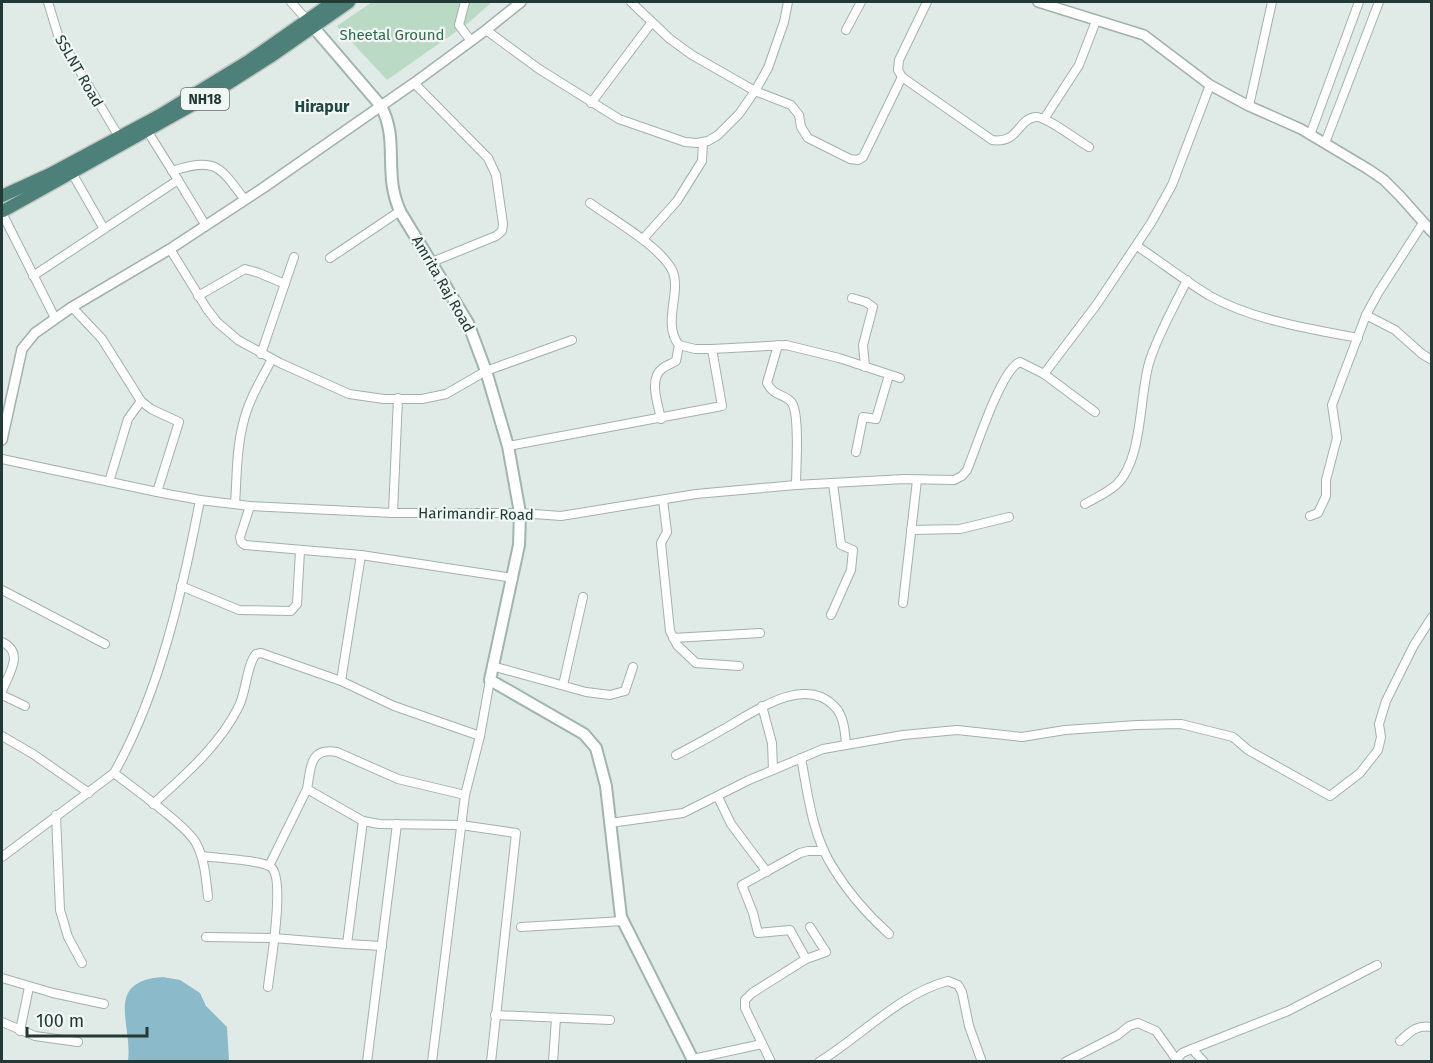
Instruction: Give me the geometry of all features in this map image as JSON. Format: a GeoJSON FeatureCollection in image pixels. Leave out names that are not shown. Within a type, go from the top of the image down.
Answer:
{"type":"FeatureCollection","features":[{"type":"Feature","properties":{"kind":"highway","name":"NH18"},"geometry":{"type":"LineString","coordinates":[[2,206],[50,174],[147,132],[242,76],[333,2]]}},
{"type":"Feature","properties":{"kind":"highway","name":"NH18"},"geometry":{"type":"LineString","coordinates":[[2,206],[72,173],[310,23],[349,2]]}},
{"type":"Feature","properties":{"kind":"main road","name":"Amrita Raj Road"},"geometry":{"type":"LineString","coordinates":[[310,23],[381,106],[389,124],[390,179],[394,198],[399,211],[468,323],[486,371],[508,446],[520,513],[519,545],[490,680]]}},
{"type":"Feature","properties":{"kind":"main road"},"geometry":{"type":"LineString","coordinates":[[490,680],[584,734],[593,742],[604,776],[623,921],[693,1060]]}},
{"type":"Feature","properties":{"kind":"street","name":"SSLNT Road"},"geometry":{"type":"LineString","coordinates":[[48,2],[58,35],[122,141]]}},
{"type":"Feature","properties":{"kind":"street"},"geometry":{"type":"LineString","coordinates":[[291,2],[310,23]]}},
{"type":"Feature","properties":{"kind":"street"},"geometry":{"type":"LineString","coordinates":[[465,2],[459,25],[471,41]]}},
{"type":"Feature","properties":{"kind":"street"},"geometry":{"type":"LineString","coordinates":[[2,440],[22,349],[35,333],[72,307],[170,249],[245,200],[414,83],[521,2]]}},
{"type":"Feature","properties":{"kind":"street"},"geometry":{"type":"LineString","coordinates":[[631,2],[692,56],[755,91],[791,105],[796,109],[801,127],[808,138],[850,159],[858,160],[863,156],[902,77]]}},
{"type":"Feature","properties":{"kind":"street"},"geometry":{"type":"LineString","coordinates":[[486,30],[539,69],[628,124],[685,142],[703,142],[718,135],[739,114],[755,91],[768,68],[784,22],[788,2]]}},
{"type":"Feature","properties":{"kind":"street"},"geometry":{"type":"LineString","coordinates":[[846,30],[861,2]]}},
{"type":"Feature","properties":{"kind":"street"},"geometry":{"type":"LineString","coordinates":[[927,2],[899,60],[898,70],[902,77],[992,140],[1009,139],[1035,117],[1044,119],[1089,147]]}},
{"type":"Feature","properties":{"kind":"street"},"geometry":{"type":"LineString","coordinates":[[1038,2],[1144,35],[1210,85],[1310,135],[1384,180],[1431,232]]}},
{"type":"Feature","properties":{"kind":"street"},"geometry":{"type":"LineString","coordinates":[[1249,106],[1272,2]]}},
{"type":"Feature","properties":{"kind":"street"},"geometry":{"type":"LineString","coordinates":[[1310,135],[1359,2]]}},
{"type":"Feature","properties":{"kind":"street"},"geometry":{"type":"LineString","coordinates":[[1324,143],[1379,2]]}},
{"type":"Feature","properties":{"kind":"street"},"geometry":{"type":"LineString","coordinates":[[1044,119],[1079,65],[1096,21]]}},
{"type":"Feature","properties":{"kind":"street"},"geometry":{"type":"LineString","coordinates":[[591,103],[652,22]]}},
{"type":"Feature","properties":{"kind":"street"},"geometry":{"type":"LineString","coordinates":[[414,83],[488,158],[496,175],[503,224],[502,231],[496,236],[432,262]]}},
{"type":"Feature","properties":{"kind":"street"},"geometry":{"type":"LineString","coordinates":[[1095,412],[1044,374],[1137,246],[1172,185],[1210,85]]}},
{"type":"Feature","properties":{"kind":"street"},"geometry":{"type":"LineString","coordinates":[[147,132],[206,226]]}},
{"type":"Feature","properties":{"kind":"street"},"geometry":{"type":"LineString","coordinates":[[643,239],[677,201],[696,171],[702,161],[703,142]]}},
{"type":"Feature","properties":{"kind":"street"},"geometry":{"type":"LineString","coordinates":[[172,171],[201,164],[212,165],[222,170],[245,200]]}},
{"type":"Feature","properties":{"kind":"street"},"geometry":{"type":"LineString","coordinates":[[72,173],[104,229]]}},
{"type":"Feature","properties":{"kind":"street"},"geometry":{"type":"LineString","coordinates":[[33,276],[178,180]]}},
{"type":"Feature","properties":{"kind":"street"},"geometry":{"type":"LineString","coordinates":[[590,203],[643,239],[667,262],[673,272],[675,280],[672,327],[673,335],[679,345],[675,361],[663,368],[657,375],[655,385],[661,419]]}},
{"type":"Feature","properties":{"kind":"street"},"geometry":{"type":"LineString","coordinates":[[2,206],[33,276],[55,318]]}},
{"type":"Feature","properties":{"kind":"street"},"geometry":{"type":"LineString","coordinates":[[330,258],[399,211]]}},
{"type":"Feature","properties":{"kind":"street"},"geometry":{"type":"LineString","coordinates":[[1310,516],[1318,513],[1326,496],[1326,480],[1337,438],[1332,405],[1366,315],[1424,223]]}},
{"type":"Feature","properties":{"kind":"street"},"geometry":{"type":"LineString","coordinates":[[1137,246],[1211,296],[1249,312],[1303,327],[1358,338]]}},
{"type":"Feature","properties":{"kind":"street"},"geometry":{"type":"LineString","coordinates":[[170,249],[198,296],[222,327],[238,340],[261,354],[350,394],[384,399],[422,399],[446,394],[486,371],[572,340]]}},
{"type":"Feature","properties":{"kind":"street"},"geometry":{"type":"LineString","coordinates":[[261,354],[294,257]]}},
{"type":"Feature","properties":{"kind":"street"},"geometry":{"type":"LineString","coordinates":[[198,296],[245,270],[251,270],[285,284]]}},
{"type":"Feature","properties":{"kind":"street"},"geometry":{"type":"LineString","coordinates":[[1085,504],[1117,484],[1131,463],[1150,363],[1158,337],[1187,280]]}},
{"type":"Feature","properties":{"kind":"street"},"geometry":{"type":"LineString","coordinates":[[852,298],[866,302],[873,307],[862,345],[865,367]]}},
{"type":"Feature","properties":{"kind":"street"},"geometry":{"type":"LineString","coordinates":[[72,307],[102,339],[141,401],[157,412],[179,422],[157,492]]}},
{"type":"Feature","properties":{"kind":"street"},"geometry":{"type":"LineString","coordinates":[[1366,315],[1395,330],[1431,360]]}},
{"type":"Feature","properties":{"kind":"street"},"geometry":{"type":"LineString","coordinates":[[679,345],[695,349],[786,345],[900,378]]}},
{"type":"Feature","properties":{"kind":"street"},"geometry":{"type":"LineString","coordinates":[[778,345],[767,383],[770,390],[790,399],[795,407],[796,485]]}},
{"type":"Feature","properties":{"kind":"street"},"geometry":{"type":"LineString","coordinates":[[508,446],[722,406],[712,349]]}},
{"type":"Feature","properties":{"kind":"street"},"geometry":{"type":"LineString","coordinates":[[235,504],[242,425],[257,386],[272,359]]}},
{"type":"Feature","properties":{"kind":"street","name":"Harimandir Road"},"geometry":{"type":"LineString","coordinates":[[2,459],[157,492],[249,506],[393,513],[520,513],[561,516],[696,494],[796,485],[954,480],[968,470],[989,412],[1011,368],[1016,363],[1024,362],[1044,374]]}},
{"type":"Feature","properties":{"kind":"street"},"geometry":{"type":"LineString","coordinates":[[856,452],[863,417],[876,419],[889,375]]}},
{"type":"Feature","properties":{"kind":"street"},"geometry":{"type":"LineString","coordinates":[[393,513],[398,398]]}},
{"type":"Feature","properties":{"kind":"street"},"geometry":{"type":"LineString","coordinates":[[109,482],[128,419],[141,401]]}},
{"type":"Feature","properties":{"kind":"street"},"geometry":{"type":"LineString","coordinates":[[903,603],[917,480]]}},
{"type":"Feature","properties":{"kind":"street"},"geometry":{"type":"LineString","coordinates":[[831,615],[851,570],[854,550],[842,545],[833,483]]}},
{"type":"Feature","properties":{"kind":"street"},"geometry":{"type":"LineString","coordinates":[[2,857],[114,773],[135,733],[161,658],[190,550],[200,500]]}},
{"type":"Feature","properties":{"kind":"street"},"geometry":{"type":"LineString","coordinates":[[663,500],[667,532],[661,543],[662,574],[673,638],[696,663],[739,666]]}},
{"type":"Feature","properties":{"kind":"street"},"geometry":{"type":"LineString","coordinates":[[249,506],[241,531],[241,542],[246,545],[361,555],[513,578]]}},
{"type":"Feature","properties":{"kind":"street"},"geometry":{"type":"LineString","coordinates":[[911,530],[960,528],[1009,517]]}},
{"type":"Feature","properties":{"kind":"street"},"geometry":{"type":"LineString","coordinates":[[181,586],[239,610],[291,611],[297,604],[300,551]]}},
{"type":"Feature","properties":{"kind":"street"},"geometry":{"type":"LineString","coordinates":[[340,681],[361,555]]}},
{"type":"Feature","properties":{"kind":"street"},"geometry":{"type":"LineString","coordinates":[[2,590],[105,644]]}},
{"type":"Feature","properties":{"kind":"street"},"geometry":{"type":"LineString","coordinates":[[563,685],[583,597]]}},
{"type":"Feature","properties":{"kind":"street"},"geometry":{"type":"LineString","coordinates":[[610,823],[683,813],[749,780],[823,749],[903,735],[957,730],[1022,737],[1065,730],[1181,724],[1233,737],[1248,750],[1329,796],[1360,773],[1378,750],[1381,737],[1379,724],[1386,701],[1431,617]]}},
{"type":"Feature","properties":{"kind":"street"},"geometry":{"type":"LineString","coordinates":[[673,638],[760,633]]}},
{"type":"Feature","properties":{"kind":"street"},"geometry":{"type":"LineString","coordinates":[[2,642],[14,651],[2,693],[25,706]]}},
{"type":"Feature","properties":{"kind":"street"},"geometry":{"type":"LineString","coordinates":[[153,804],[194,766],[230,722],[247,687],[251,662],[256,654],[261,653],[340,681],[394,706],[480,736]]}},
{"type":"Feature","properties":{"kind":"street"},"geometry":{"type":"LineString","coordinates":[[492,666],[586,692],[610,695],[625,691],[633,668]]}},
{"type":"Feature","properties":{"kind":"street"},"geometry":{"type":"LineString","coordinates":[[432,1062],[465,795],[480,736],[490,680]]}},
{"type":"Feature","properties":{"kind":"street"},"geometry":{"type":"LineString","coordinates":[[676,755],[762,706],[783,697],[806,694],[820,697],[834,705],[841,715],[846,745]]}},
{"type":"Feature","properties":{"kind":"street"},"geometry":{"type":"LineString","coordinates":[[762,706],[772,743],[774,770]]}},
{"type":"Feature","properties":{"kind":"street"},"geometry":{"type":"LineString","coordinates":[[2,736],[33,754],[89,793]]}},
{"type":"Feature","properties":{"kind":"street"},"geometry":{"type":"LineString","coordinates":[[269,866],[307,789],[313,758],[327,750],[337,752],[398,779],[465,795]]}},
{"type":"Feature","properties":{"kind":"street"},"geometry":{"type":"LineString","coordinates":[[801,758],[813,820],[824,851],[832,866],[860,903],[889,934]]}},
{"type":"Feature","properties":{"kind":"street"},"geometry":{"type":"LineString","coordinates":[[114,773],[195,840],[202,856],[208,897]]}},
{"type":"Feature","properties":{"kind":"street"},"geometry":{"type":"LineString","coordinates":[[307,789],[363,820],[397,824],[461,825],[516,833],[490,1062]]}},
{"type":"Feature","properties":{"kind":"street"},"geometry":{"type":"LineString","coordinates":[[718,797],[731,824],[767,872]]}},
{"type":"Feature","properties":{"kind":"street"},"geometry":{"type":"LineString","coordinates":[[56,815],[60,910],[68,937],[82,963]]}},
{"type":"Feature","properties":{"kind":"street"},"geometry":{"type":"LineString","coordinates":[[347,944],[363,820]]}},
{"type":"Feature","properties":{"kind":"street"},"geometry":{"type":"LineString","coordinates":[[367,1062],[397,824]]}},
{"type":"Feature","properties":{"kind":"street"},"geometry":{"type":"LineString","coordinates":[[806,959],[790,930],[758,933],[742,885],[800,853],[824,851]]}},
{"type":"Feature","properties":{"kind":"street"},"geometry":{"type":"LineString","coordinates":[[202,856],[269,866],[275,871],[278,885],[268,987]]}},
{"type":"Feature","properties":{"kind":"street"},"geometry":{"type":"LineString","coordinates":[[520,927],[623,921]]}},
{"type":"Feature","properties":{"kind":"street"},"geometry":{"type":"LineString","coordinates":[[771,1062],[745,1008],[745,1000],[752,993],[806,959],[826,952],[810,927]]}},
{"type":"Feature","properties":{"kind":"street"},"geometry":{"type":"LineString","coordinates":[[206,937],[274,938],[382,946]]}},
{"type":"Feature","properties":{"kind":"street"},"geometry":{"type":"LineString","coordinates":[[1065,1062],[1110,1040],[1129,1026],[1138,1023],[1156,1032],[1175,1060],[1182,1053],[1288,1011],[1377,965]]}},
{"type":"Feature","properties":{"kind":"street"},"geometry":{"type":"LineString","coordinates":[[2,978],[29,987],[104,1004]]}},
{"type":"Feature","properties":{"kind":"street"},"geometry":{"type":"LineString","coordinates":[[819,1062],[893,1009],[917,994],[948,981],[958,985],[962,992],[969,1026],[982,1062]]}},
{"type":"Feature","properties":{"kind":"street"},"geometry":{"type":"LineString","coordinates":[[20,1031],[29,987]]}},
{"type":"Feature","properties":{"kind":"street"},"geometry":{"type":"LineString","coordinates":[[495,1015],[610,1020]]}},
{"type":"Feature","properties":{"kind":"street"},"geometry":{"type":"LineString","coordinates":[[553,1062],[556,1018]]}},
{"type":"Feature","properties":{"kind":"street"},"geometry":{"type":"LineString","coordinates":[[2,1022],[20,1031],[54,1040],[78,1042]]}},
{"type":"Feature","properties":{"kind":"street"},"geometry":{"type":"LineString","coordinates":[[1400,1041],[1413,1029],[1425,1025],[1431,1027]]}},
{"type":"Feature","properties":{"kind":"street"},"geometry":{"type":"LineString","coordinates":[[693,1060],[762,1044]]}},
{"type":"Feature","properties":{"kind":"street"},"geometry":{"type":"LineString","coordinates":[[1192,1049],[1204,1062]]}},
{"type":"Feature","properties":{"kind":"green space","name":"Sheetal Ground"},"geometry":{"type":"Polygon","coordinates":[[[372,2],[492,2],[467,24],[387,80],[337,26],[372,2]]]}},
{"type":"Feature","properties":{"kind":"water"},"geometry":{"type":"Polygon","coordinates":[[[163,977],[180,980],[200,993],[206,1006],[227,1027],[229,1061],[128,1061],[125,1020],[127,996],[133,987],[144,980],[163,977]]]}},
{"type":"Feature","properties":{"kind":"district","name":"Hirapur"},"geometry":{"type":"Point","coordinates":[322,106]}}]}
